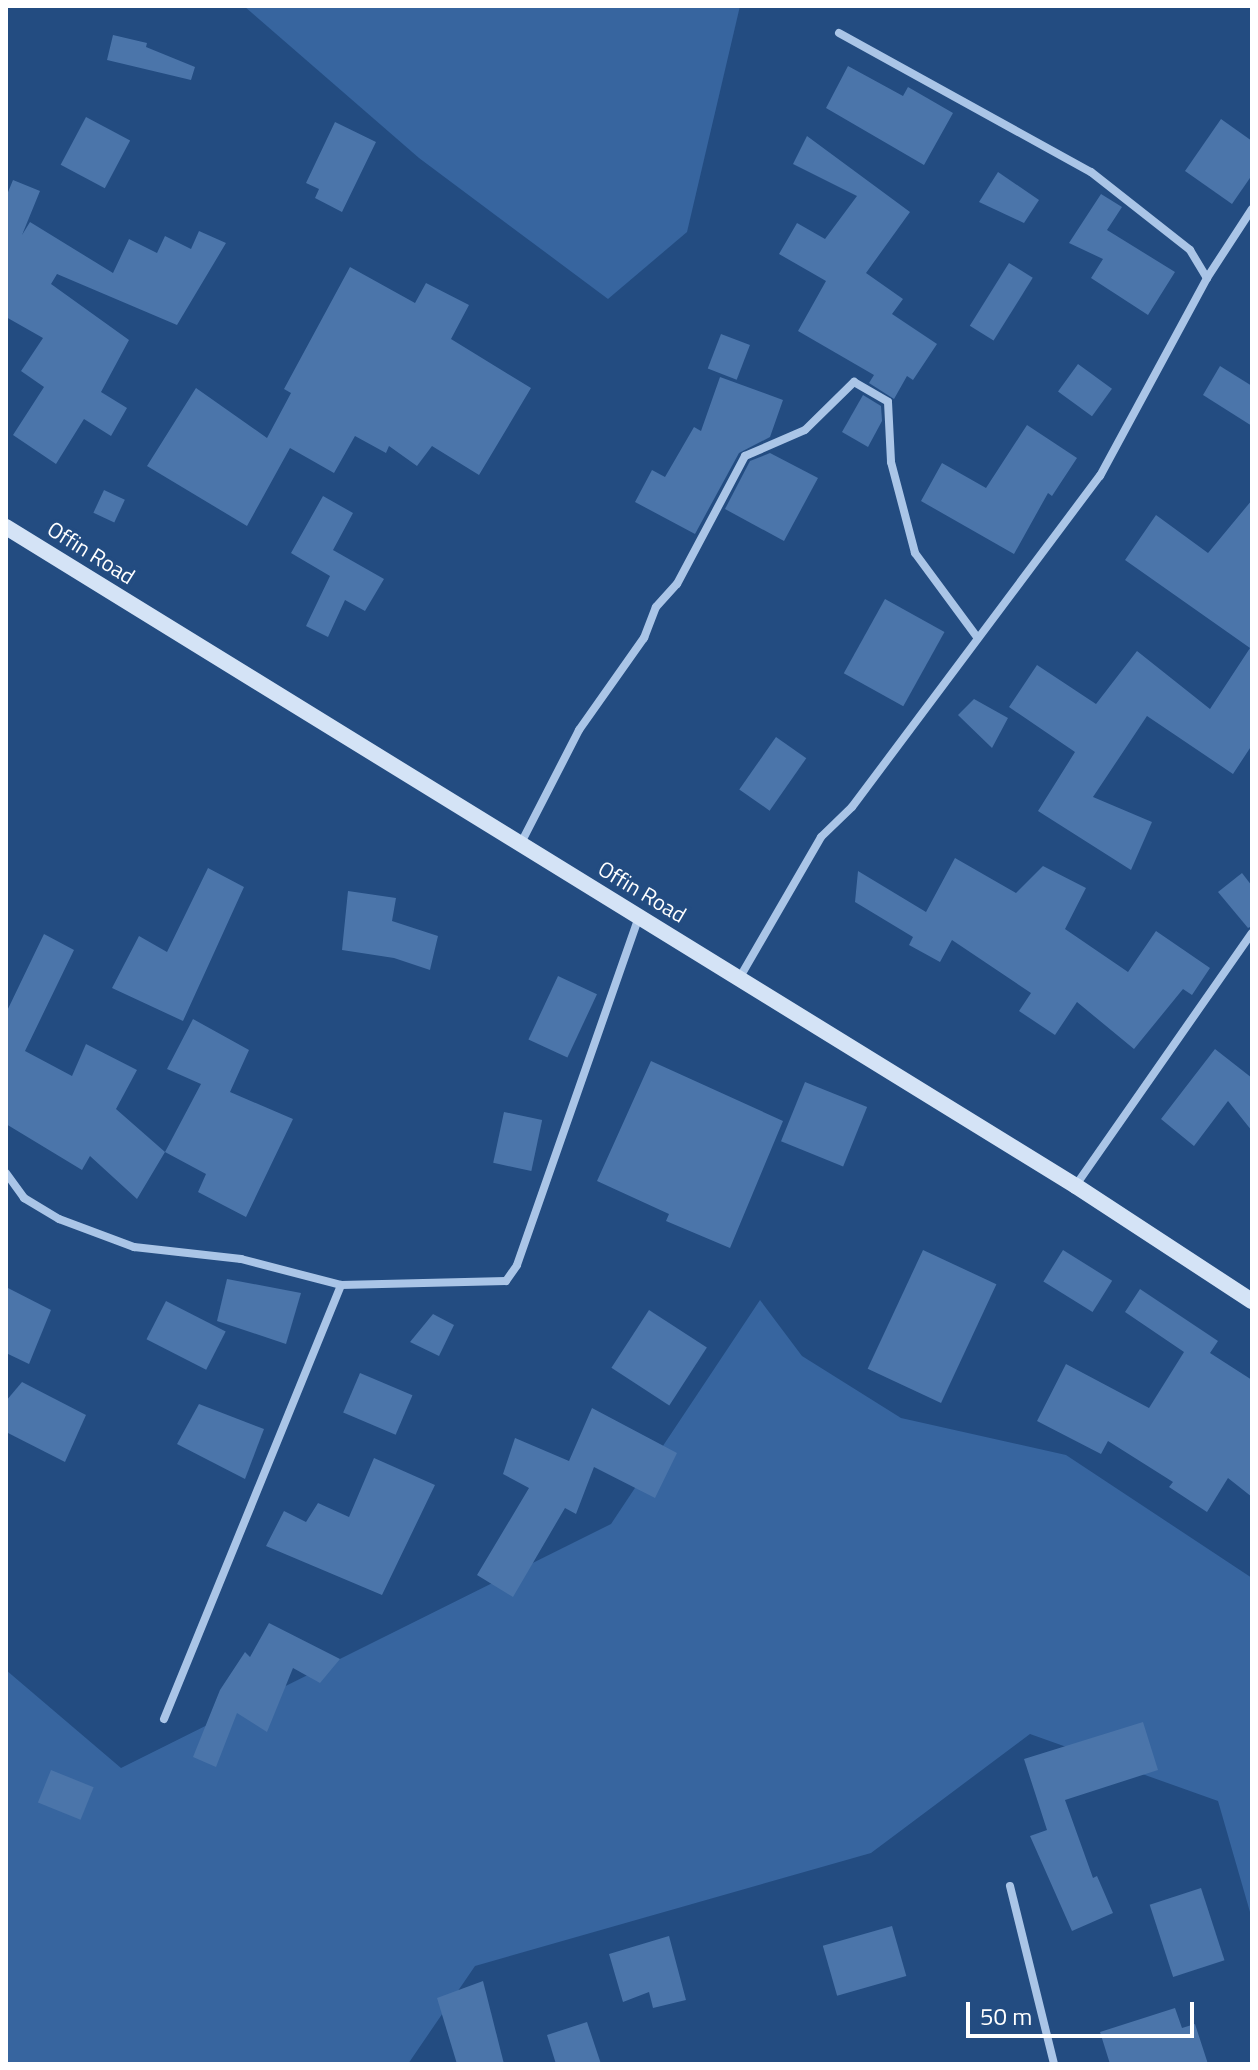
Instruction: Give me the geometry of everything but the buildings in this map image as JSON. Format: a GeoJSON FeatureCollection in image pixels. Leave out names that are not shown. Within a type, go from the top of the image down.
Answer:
{"type":"FeatureCollection","features":[{"type":"Feature","properties":{"kind":"street"},"geometry":{"type":"LineString","coordinates":[[839,33],[1091,172],[1173,234],[1207,278]]}},
{"type":"Feature","properties":{"kind":"street"},"geometry":{"type":"LineString","coordinates":[[740,977],[821,837],[852,807],[1100,476],[1207,278],[1252,209]]}},
{"type":"Feature","properties":{"kind":"street"},"geometry":{"type":"LineString","coordinates":[[521,843],[579,730],[644,638],[656,607],[677,584],[745,456],[805,430],[854,382],[888,402],[891,462],[915,553],[977,637]]}},
{"type":"Feature","properties":{"kind":"street","name":"Offin Road"},"geometry":{"type":"LineString","coordinates":[[6,527],[740,977],[1076,1186],[1252,1301]]}},
{"type":"Feature","properties":{"kind":"street"},"geometry":{"type":"LineString","coordinates":[[6,1175],[24,1198],[100,1238],[161,1252],[241,1259],[341,1285],[506,1281],[517,1265],[639,916]]}},
{"type":"Feature","properties":{"kind":"street"},"geometry":{"type":"LineString","coordinates":[[1076,1186],[1252,933]]}},
{"type":"Feature","properties":{"kind":"street"},"geometry":{"type":"LineString","coordinates":[[164,1719],[341,1285]]}},
{"type":"Feature","properties":{"kind":"street"},"geometry":{"type":"LineString","coordinates":[[1010,1886],[1054,2064]]}},
{"type":"Feature","properties":{"kind":"shaded area"},"geometry":{"type":"Polygon","coordinates":[[[244,6],[740,6],[687,232],[608,299],[419,158],[244,6]]]}},
{"type":"Feature","properties":{"kind":"shaded area"},"geometry":{"type":"Polygon","coordinates":[[[760,1300],[802,1356],[901,1418],[1066,1455],[1252,1578],[1252,1919],[1218,1801],[1030,1734],[871,1853],[475,1966],[408,2064],[6,2064],[6,1670],[121,1768],[611,1524],[760,1300]]]}}]}
